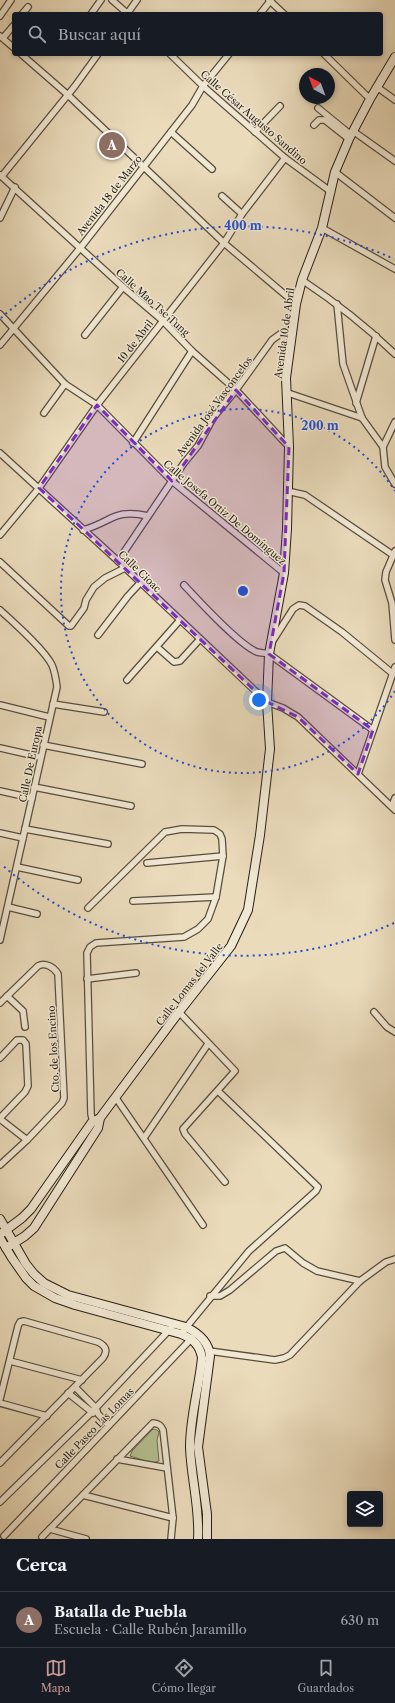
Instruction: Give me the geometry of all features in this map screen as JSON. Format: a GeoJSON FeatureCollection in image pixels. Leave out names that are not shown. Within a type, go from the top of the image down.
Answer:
{"type":"FeatureCollection","features":[{"type":"Feature","properties":{"kind":"street"},"geometry":{"type":"LineString","coordinates":[[0,16],[10,0]]}},
{"type":"Feature","properties":{"kind":"street"},"geometry":{"type":"LineString","coordinates":[[92,12],[101,0]]}},
{"type":"Feature","properties":{"kind":"street"},"geometry":{"type":"LineString","coordinates":[[112,0],[125,12]]}},
{"type":"Feature","properties":{"kind":"street"},"geometry":{"type":"LineString","coordinates":[[128,12],[137,0]]}},
{"type":"Feature","properties":{"kind":"street"},"geometry":{"type":"LineString","coordinates":[[261,12],[270,0],[282,12]]}},
{"type":"Feature","properties":{"kind":"street"},"geometry":{"type":"LineString","coordinates":[[24,12],[28,7]]}},
{"type":"Feature","properties":{"kind":"street"},"geometry":{"type":"LineString","coordinates":[[12,27],[2,37],[12,46]]}},
{"type":"Feature","properties":{"kind":"street"},"geometry":{"type":"LineString","coordinates":[[23,56],[68,95],[224,243],[296,304]]}},
{"type":"Feature","properties":{"kind":"street"},"geometry":{"type":"LineString","coordinates":[[1,176],[68,95],[97,56]]}},
{"type":"Feature","properties":{"kind":"street","name":"Calle César Augusto Sandino"},"geometry":{"type":"LineString","coordinates":[[172,56],[285,158],[330,191]]}},
{"type":"Feature","properties":{"kind":"street","name":"Avenida 18 de Marzo"},"geometry":{"type":"LineString","coordinates":[[0,345],[81,247],[142,166],[192,105],[204,86],[227,56]]}},
{"type":"Feature","properties":{"kind":"street"},"geometry":{"type":"LineString","coordinates":[[326,56],[370,99]]}},
{"type":"Feature","properties":{"kind":"street","name":"Avenida 10 de Abril"},"geometry":{"type":"LineString","coordinates":[[267,702],[269,654],[284,573],[287,529],[289,447],[288,392],[286,378],[296,304],[302,280],[322,228],[335,172],[351,135],[377,86],[395,58]]}},
{"type":"Feature","properties":{"kind":"street"},"geometry":{"type":"LineString","coordinates":[[377,86],[395,100]]}},
{"type":"Feature","properties":{"kind":"street"},"geometry":{"type":"LineString","coordinates":[[255,132],[280,106]]}},
{"type":"Feature","properties":{"kind":"street"},"geometry":{"type":"LineString","coordinates":[[318,108],[351,135]]}},
{"type":"Feature","properties":{"kind":"street"},"geometry":{"type":"LineString","coordinates":[[314,125],[319,120],[325,120],[395,161]]}},
{"type":"Feature","properties":{"kind":"street"},"geometry":{"type":"LineString","coordinates":[[171,132],[212,169]]}},
{"type":"Feature","properties":{"kind":"street","name":"10 de Abril"},"geometry":{"type":"LineString","coordinates":[[0,535],[39,488],[97,405],[224,243],[242,214],[285,158]]}},
{"type":"Feature","properties":{"kind":"street"},"geometry":{"type":"LineString","coordinates":[[335,172],[395,218]]}},
{"type":"Feature","properties":{"kind":"street","name":"Calle Mao Tse Tung"},"geometry":{"type":"LineString","coordinates":[[1,176],[81,247],[123,287],[163,321],[236,390],[289,447]]}},
{"type":"Feature","properties":{"kind":"street"},"geometry":{"type":"LineString","coordinates":[[0,218],[15,187]]}},
{"type":"Feature","properties":{"kind":"street"},"geometry":{"type":"LineString","coordinates":[[222,196],[242,214]]}},
{"type":"Feature","properties":{"kind":"street"},"geometry":{"type":"LineString","coordinates":[[322,228],[395,269]]}},
{"type":"Feature","properties":{"kind":"street"},"geometry":{"type":"LineString","coordinates":[[302,280],[337,304],[376,336],[395,354]]}},
{"type":"Feature","properties":{"kind":"street"},"geometry":{"type":"LineString","coordinates":[[85,335],[123,287]]}},
{"type":"Feature","properties":{"kind":"street"},"geometry":{"type":"LineString","coordinates":[[337,304],[343,364],[362,418],[382,447],[385,467],[395,484]]}},
{"type":"Feature","properties":{"kind":"street","name":"Calle Josefa Ortiz De Domínguez"},"geometry":{"type":"LineString","coordinates":[[0,314],[65,384],[97,405],[172,481],[284,573]]}},
{"type":"Feature","properties":{"kind":"street","name":"Avenida José Vasconcelos"},"geometry":{"type":"LineString","coordinates":[[118,561],[184,463],[198,446],[214,418],[272,340],[283,332],[292,331]]}},
{"type":"Feature","properties":{"kind":"street"},"geometry":{"type":"LineString","coordinates":[[356,403],[376,336]]}},
{"type":"Feature","properties":{"kind":"street"},"geometry":{"type":"LineString","coordinates":[[133,443],[192,350]]}},
{"type":"Feature","properties":{"kind":"street"},"geometry":{"type":"LineString","coordinates":[[44,413],[65,384]]}},
{"type":"Feature","properties":{"kind":"street"},"geometry":{"type":"LineString","coordinates":[[288,392],[362,418]]}},
{"type":"Feature","properties":{"kind":"street"},"geometry":{"type":"LineString","coordinates":[[382,447],[395,422]]}},
{"type":"Feature","properties":{"kind":"street","name":"Calle Cioac"},"geometry":{"type":"LineString","coordinates":[[0,453],[118,561],[267,702]]}},
{"type":"Feature","properties":{"kind":"street"},"geometry":{"type":"LineString","coordinates":[[287,491],[305,495],[394,553],[386,572],[385,580],[394,605],[395,640]]}},
{"type":"Feature","properties":{"kind":"street"},"geometry":{"type":"LineString","coordinates":[[83,530],[93,528],[112,517],[125,513],[148,516]]}},
{"type":"Feature","properties":{"kind":"street"},"geometry":{"type":"LineString","coordinates":[[0,562],[69,626],[71,626],[84,608],[86,600],[94,587],[105,578],[125,568]]}},
{"type":"Feature","properties":{"kind":"street"},"geometry":{"type":"LineString","coordinates":[[98,634],[140,583]]}},
{"type":"Feature","properties":{"kind":"street"},"geometry":{"type":"LineString","coordinates":[[184,585],[247,646],[256,652],[269,654],[373,730]]}},
{"type":"Feature","properties":{"kind":"street"},"geometry":{"type":"LineString","coordinates":[[271,644],[293,609],[299,605],[304,606],[342,632],[392,673]]}},
{"type":"Feature","properties":{"kind":"street","name":"Calle De Europa"},"geometry":{"type":"LineString","coordinates":[[0,610],[27,636],[51,664],[55,674],[57,687],[49,717],[0,940]]}},
{"type":"Feature","properties":{"kind":"street"},"geometry":{"type":"LineString","coordinates":[[127,680],[180,620]]}},
{"type":"Feature","properties":{"kind":"street"},"geometry":{"type":"LineString","coordinates":[[157,647],[174,662],[177,662],[180,661],[200,639]]}},
{"type":"Feature","properties":{"kind":"street"},"geometry":{"type":"LineString","coordinates":[[358,774],[395,667]]}},
{"type":"Feature","properties":{"kind":"street"},"geometry":{"type":"LineString","coordinates":[[267,702],[298,716],[393,808]]}},
{"type":"Feature","properties":{"kind":"street","name":"Calle Lomas del Valle"},"geometry":{"type":"LineString","coordinates":[[3,1232],[22,1218],[31,1209],[116,1098],[178,1012],[231,946],[248,910],[260,834],[270,749],[267,702]]}},
{"type":"Feature","properties":{"kind":"street"},"geometry":{"type":"LineString","coordinates":[[53,704],[104,712]]}},
{"type":"Feature","properties":{"kind":"street"},"geometry":{"type":"LineString","coordinates":[[0,705],[49,717]]}},
{"type":"Feature","properties":{"kind":"street"},"geometry":{"type":"LineString","coordinates":[[43,745],[142,764]]}},
{"type":"Feature","properties":{"kind":"street"},"geometry":{"type":"LineString","coordinates":[[0,748],[40,757]]}},
{"type":"Feature","properties":{"kind":"street"},"geometry":{"type":"LineString","coordinates":[[34,787],[131,806]]}},
{"type":"Feature","properties":{"kind":"street"},"geometry":{"type":"LineString","coordinates":[[0,790],[32,798]]}},
{"type":"Feature","properties":{"kind":"street"},"geometry":{"type":"LineString","coordinates":[[393,808],[395,798]]}},
{"type":"Feature","properties":{"kind":"street"},"geometry":{"type":"LineString","coordinates":[[3,1250],[25,1236],[34,1228],[95,1125],[87,979],[87,953],[90,947],[96,943],[184,937],[198,929],[208,919],[216,897],[223,856],[222,839],[220,834],[214,830],[182,828],[165,832],[88,908]]}},
{"type":"Feature","properties":{"kind":"street"},"geometry":{"type":"LineString","coordinates":[[25,829],[108,844]]}},
{"type":"Feature","properties":{"kind":"street"},"geometry":{"type":"LineString","coordinates":[[0,833],[23,838]]}},
{"type":"Feature","properties":{"kind":"street"},"geometry":{"type":"LineString","coordinates":[[147,863],[223,856]]}},
{"type":"Feature","properties":{"kind":"street"},"geometry":{"type":"LineString","coordinates":[[17,867],[78,880]]}},
{"type":"Feature","properties":{"kind":"street"},"geometry":{"type":"LineString","coordinates":[[133,901],[216,897]]}},
{"type":"Feature","properties":{"kind":"street"},"geometry":{"type":"LineString","coordinates":[[8,907],[37,914]]}},
{"type":"Feature","properties":{"kind":"street","name":"Cto. de los Encino"},"geometry":{"type":"LineString","coordinates":[[0,1165],[27,1140],[62,1103],[65,1094],[58,974],[54,968],[41,964],[7,996]]}},
{"type":"Feature","properties":{"kind":"street"},"geometry":{"type":"LineString","coordinates":[[87,979],[136,974]]}},
{"type":"Feature","properties":{"kind":"street"},"geometry":{"type":"LineString","coordinates":[[0,1003],[7,996],[23,1011],[25,1027]]}},
{"type":"Feature","properties":{"kind":"street"},"geometry":{"type":"LineString","coordinates":[[178,1012],[235,1070],[183,1129],[185,1134],[225,1182]]}},
{"type":"Feature","properties":{"kind":"street"},"geometry":{"type":"LineString","coordinates":[[374,1012],[387,1027],[395,1032]]}},
{"type":"Feature","properties":{"kind":"street"},"geometry":{"type":"LineString","coordinates":[[0,1058],[17,1040],[23,1040],[26,1044],[28,1086],[25,1092],[0,1118],[27,1140]]}},
{"type":"Feature","properties":{"kind":"street"},"geometry":{"type":"LineString","coordinates":[[144,1138],[208,1044]]}},
{"type":"Feature","properties":{"kind":"street"},"geometry":{"type":"LineString","coordinates":[[181,1334],[210,1296],[256,1243],[284,1220],[316,1191],[318,1187],[218,1091]]}},
{"type":"Feature","properties":{"kind":"street"},"geometry":{"type":"LineString","coordinates":[[116,1098],[203,1225]]}},
{"type":"Feature","properties":{"kind":"street"},"geometry":{"type":"LineString","coordinates":[[0,1219],[3,1232],[13,1243],[34,1274],[44,1283],[68,1295],[186,1327],[194,1336],[202,1358],[191,1436],[198,1514],[198,1539]]}},
{"type":"Feature","properties":{"kind":"street"},"geometry":{"type":"LineString","coordinates":[[0,1238],[3,1250],[26,1278],[34,1286],[55,1298],[75,1305],[181,1334],[194,1336],[204,1341],[209,1350],[208,1369],[198,1447],[207,1514],[207,1539]]}},
{"type":"Feature","properties":{"kind":"street"},"geometry":{"type":"LineString","coordinates":[[210,1296],[220,1296],[230,1290],[276,1251],[285,1248],[303,1263],[317,1271],[360,1281]]}},
{"type":"Feature","properties":{"kind":"street"},"geometry":{"type":"LineString","coordinates":[[209,1350],[275,1360],[284,1358],[290,1355],[360,1281],[386,1262],[395,1259]]}},
{"type":"Feature","properties":{"kind":"street"},"geometry":{"type":"LineString","coordinates":[[0,1399],[20,1322],[24,1321],[98,1342],[106,1349],[106,1353],[103,1358],[0,1463]]}},
{"type":"Feature","properties":{"kind":"street"},"geometry":{"type":"LineString","coordinates":[[0,1502],[96,1408],[175,1324]]}},
{"type":"Feature","properties":{"kind":"street","name":"Calle Paseo Las Lomas"},"geometry":{"type":"LineString","coordinates":[[4,1536],[194,1336]]}},
{"type":"Feature","properties":{"kind":"street"},"geometry":{"type":"LineString","coordinates":[[10,1361],[82,1380]]}},
{"type":"Feature","properties":{"kind":"street"},"geometry":{"type":"LineString","coordinates":[[75,1386],[96,1408],[98,1414],[109,1425]]}},
{"type":"Feature","properties":{"kind":"street"},"geometry":{"type":"LineString","coordinates":[[68,1393],[91,1413],[98,1414]]}},
{"type":"Feature","properties":{"kind":"street"},"geometry":{"type":"LineString","coordinates":[[0,1403],[47,1416]]}},
{"type":"Feature","properties":{"kind":"street"},"geometry":{"type":"LineString","coordinates":[[42,1537],[153,1423],[161,1426],[163,1430],[173,1518],[171,1539]]}},
{"type":"Feature","properties":{"kind":"street"},"geometry":{"type":"LineString","coordinates":[[117,1459],[167,1468]]}},
{"type":"Feature","properties":{"kind":"street"},"geometry":{"type":"LineString","coordinates":[[83,1495],[173,1518]]}},
{"type":"Feature","properties":{"kind":"street"},"geometry":{"type":"LineString","coordinates":[[50,1529],[86,1539]]}},
{"type":"Feature","properties":{"kind":"highlighted area"},"geometry":{"type":"Polygon","coordinates":[[[236,390],[289,447],[284,573],[269,654],[373,730],[358,774],[298,717],[267,702],[39,488],[97,405],[172,481],[236,390]]]}},
{"type":"Feature","properties":{"kind":"green space"},"geometry":{"type":"Polygon","coordinates":[[[153,1429],[159,1432],[157,1440],[159,1461],[152,1463],[130,1456],[132,1451],[153,1429]]]}},
{"type":"Feature","properties":{"kind":"place","name":"Batalla de Puebla"},"geometry":{"type":"Point","coordinates":[112,145]}}]}
